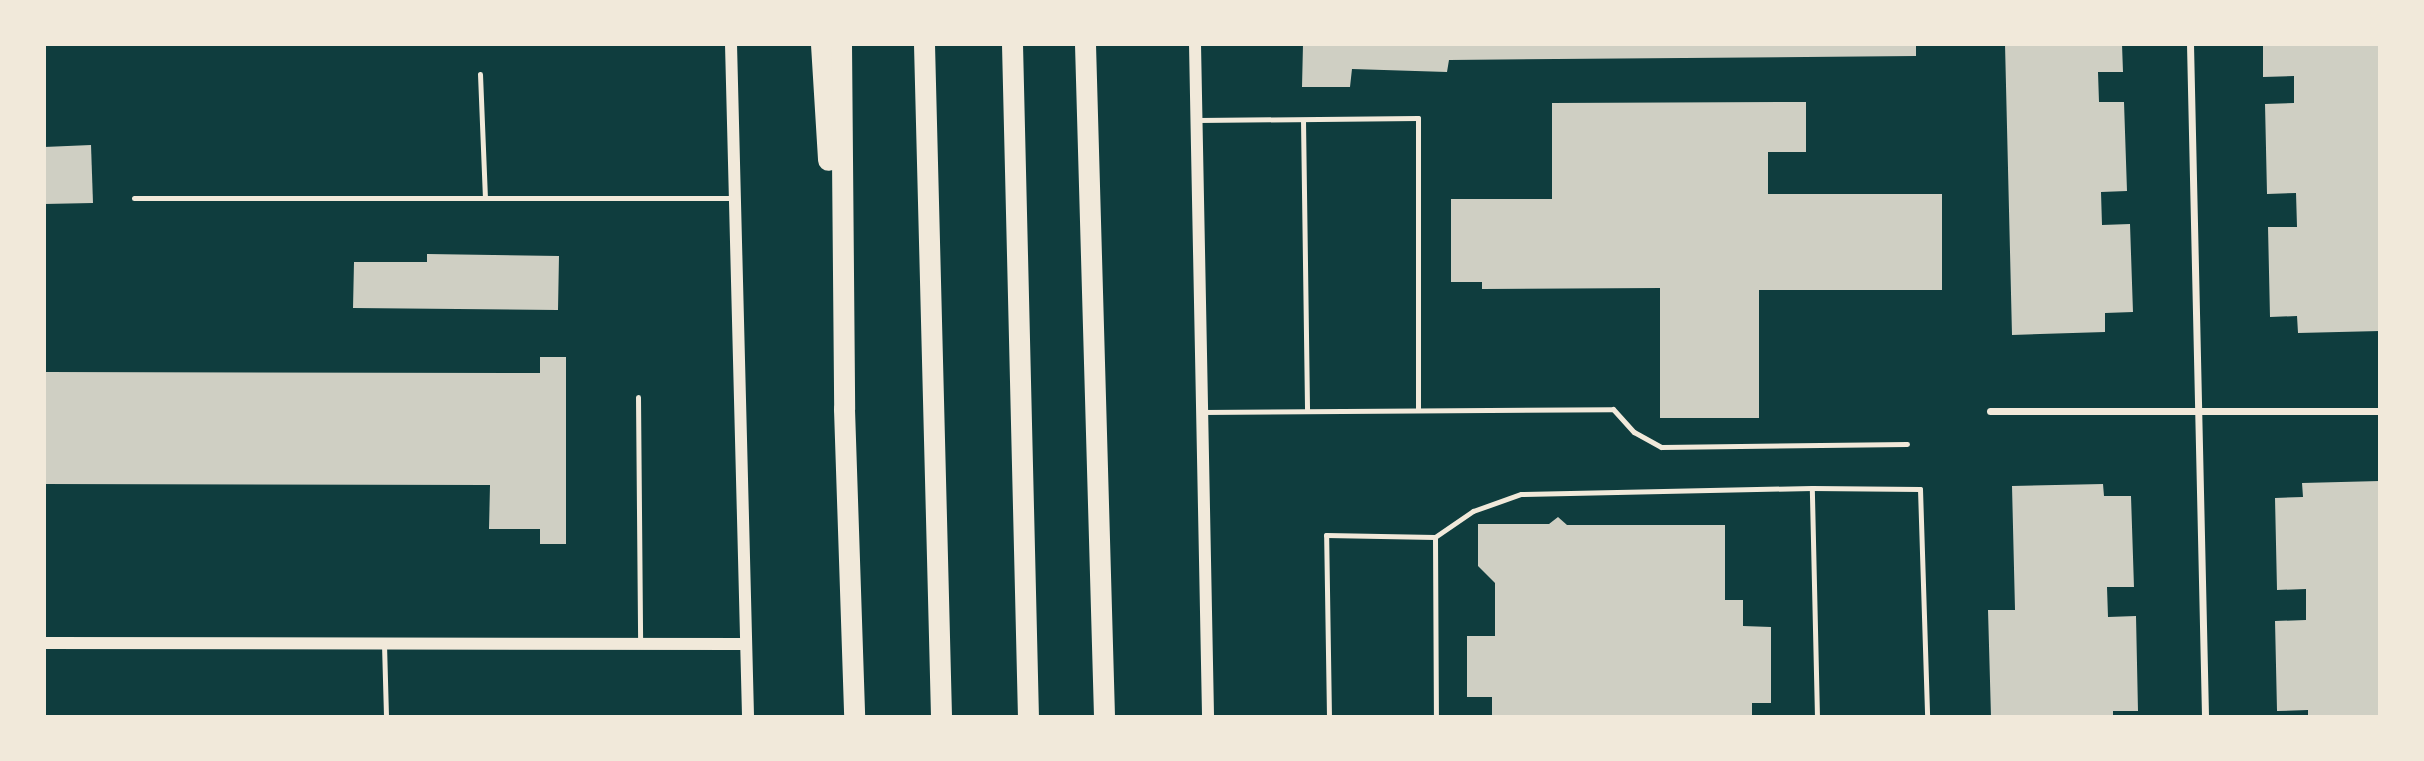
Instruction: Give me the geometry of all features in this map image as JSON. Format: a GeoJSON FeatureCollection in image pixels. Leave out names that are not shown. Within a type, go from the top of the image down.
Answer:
{"type":"FeatureCollection","features":[{"type":"Feature","properties":{"kind":"highway"},"geometry":{"type":"LineString","coordinates":[[821,44],[844,410]]}},
{"type":"Feature","properties":{"kind":"highway"},"geometry":{"type":"LineString","coordinates":[[841,44],[844,410],[854,717]]}},
{"type":"Feature","properties":{"kind":"highway"},"geometry":{"type":"LineString","coordinates":[[924,44],[942,717]]}},
{"type":"Feature","properties":{"kind":"highway"},"geometry":{"type":"LineString","coordinates":[[1012,44],[1028,717]]}},
{"type":"Feature","properties":{"kind":"highway"},"geometry":{"type":"LineString","coordinates":[[1084,44],[1104,717]]}},
{"type":"Feature","properties":{"kind":"street"},"geometry":{"type":"LineString","coordinates":[[731,44],[748,717]]}},
{"type":"Feature","properties":{"kind":"street"},"geometry":{"type":"LineString","coordinates":[[1195,44],[1208,717]]}},
{"type":"Feature","properties":{"kind":"street"},"geometry":{"type":"LineString","coordinates":[[2190,44],[2196,412],[2205,717]]}},
{"type":"Feature","properties":{"kind":"street"},"geometry":{"type":"LineString","coordinates":[[1990,411],[2380,411]]}},
{"type":"Feature","properties":{"kind":"street"},"geometry":{"type":"LineString","coordinates":[[44,643],[746,644]]}},
{"type":"Feature","properties":{"kind":"lane"},"geometry":{"type":"LineString","coordinates":[[481,74],[485,198]]}},
{"type":"Feature","properties":{"kind":"lane"},"geometry":{"type":"LineString","coordinates":[[1197,120],[1418,118],[1418,410]]}},
{"type":"Feature","properties":{"kind":"lane"},"geometry":{"type":"LineString","coordinates":[[1303,120],[1307,411]]}},
{"type":"Feature","properties":{"kind":"lane"},"geometry":{"type":"LineString","coordinates":[[134,198],[736,198]]}},
{"type":"Feature","properties":{"kind":"lane"},"geometry":{"type":"LineString","coordinates":[[638,397],[640,644]]}},
{"type":"Feature","properties":{"kind":"lane"},"geometry":{"type":"LineString","coordinates":[[1202,412],[1613,409],[1634,432],[1661,447],[1907,444]]}},
{"type":"Feature","properties":{"kind":"lane"},"geometry":{"type":"LineString","coordinates":[[1812,488],[1817,717]]}},
{"type":"Feature","properties":{"kind":"lane"},"geometry":{"type":"LineString","coordinates":[[1329,717],[1326,535],[1435,537],[1473,510],[1521,494],[1812,488],[1920,489],[1927,717]]}},
{"type":"Feature","properties":{"kind":"lane"},"geometry":{"type":"LineString","coordinates":[[1435,537],[1436,717]]}},
{"type":"Feature","properties":{"kind":"lane"},"geometry":{"type":"LineString","coordinates":[[384,644],[386,717]]}},
{"type":"Feature","properties":{"kind":"building"},"geometry":{"type":"Polygon","coordinates":[[[1303,44],[1916,44],[1916,56],[1449,60],[1447,72],[1352,69],[1350,87],[1302,87],[1303,44]]]}},
{"type":"Feature","properties":{"kind":"building"},"geometry":{"type":"Polygon","coordinates":[[[2005,44],[2122,44],[2123,72],[2098,72],[2099,102],[2124,102],[2127,191],[2101,192],[2102,225],[2130,224],[2133,312],[2105,313],[2105,332],[2012,335],[2005,44]]]}},
{"type":"Feature","properties":{"kind":"building"},"geometry":{"type":"Polygon","coordinates":[[[2263,44],[2379,44],[2380,331],[2298,333],[2297,316],[2270,317],[2268,227],[2297,227],[2296,193],[2267,194],[2265,104],[2294,103],[2294,76],[2263,77],[2263,44]]]}},
{"type":"Feature","properties":{"kind":"building"},"geometry":{"type":"Polygon","coordinates":[[[1806,102],[1806,152],[1768,152],[1768,194],[1942,194],[1942,290],[1759,290],[1759,418],[1660,418],[1660,288],[1482,289],[1482,282],[1451,282],[1451,199],[1552,199],[1552,103],[1806,102]]]}},
{"type":"Feature","properties":{"kind":"building"},"geometry":{"type":"Polygon","coordinates":[[[91,145],[93,203],[44,204],[44,147],[91,145]]]}},
{"type":"Feature","properties":{"kind":"building"},"geometry":{"type":"Polygon","coordinates":[[[427,254],[559,256],[558,310],[353,308],[354,262],[427,262],[427,254]]]}},
{"type":"Feature","properties":{"kind":"building"},"geometry":{"type":"Polygon","coordinates":[[[540,357],[566,357],[566,544],[540,544],[540,529],[489,529],[490,485],[44,484],[44,372],[540,373],[540,357]]]}},
{"type":"Feature","properties":{"kind":"building"},"geometry":{"type":"Polygon","coordinates":[[[2380,481],[2380,717],[2308,717],[2308,710],[2277,711],[2275,621],[2306,620],[2306,589],[2277,590],[2275,498],[2303,497],[2302,483],[2380,481]]]}},
{"type":"Feature","properties":{"kind":"building"},"geometry":{"type":"Polygon","coordinates":[[[2103,484],[2104,496],[2131,496],[2134,587],[2107,587],[2108,617],[2136,616],[2138,711],[2113,711],[2113,717],[1991,717],[1988,610],[2015,610],[2012,486],[2103,484]]]}},
{"type":"Feature","properties":{"kind":"building"},"geometry":{"type":"Polygon","coordinates":[[[1558,517],[1567,525],[1725,525],[1725,600],[1743,600],[1743,626],[1771,627],[1771,703],[1752,703],[1752,717],[1492,717],[1492,697],[1467,697],[1467,636],[1495,636],[1495,583],[1478,566],[1478,524],[1549,524],[1558,517]]]}}]}
